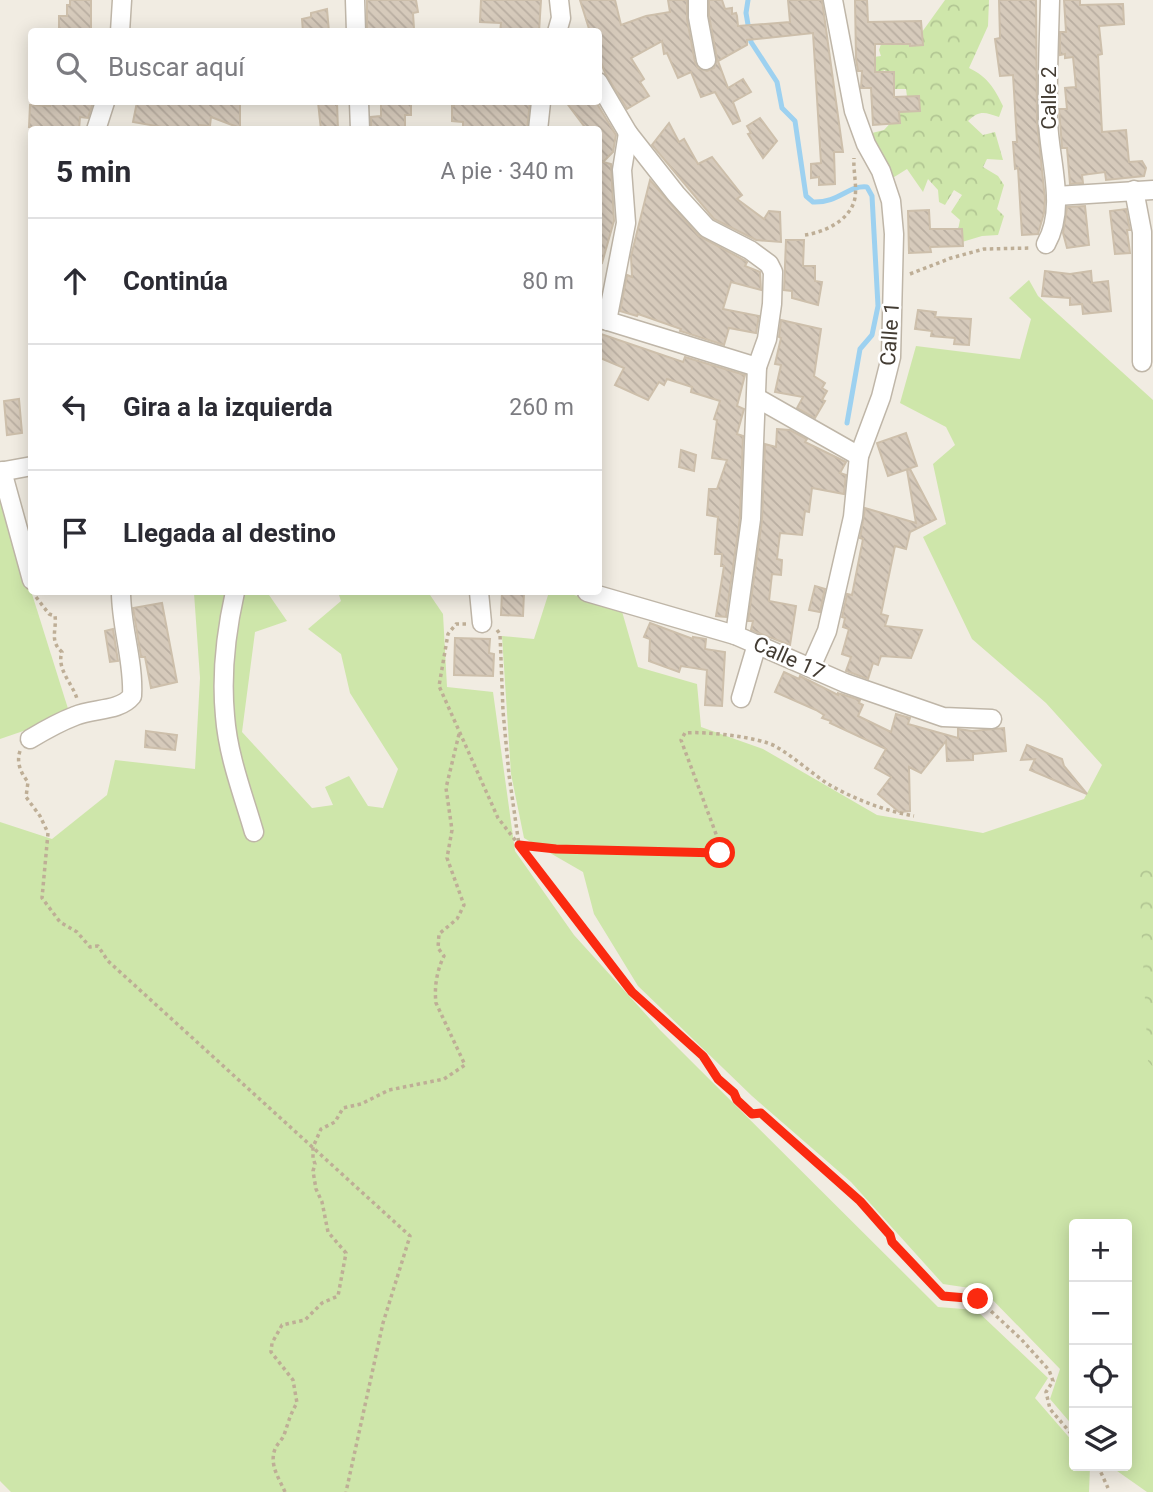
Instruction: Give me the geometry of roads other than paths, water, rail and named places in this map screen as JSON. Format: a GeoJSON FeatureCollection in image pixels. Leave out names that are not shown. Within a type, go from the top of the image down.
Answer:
{"type":"FeatureCollection","features":[{"type":"Feature","properties":{"kind":"street"},"geometry":{"type":"LineString","coordinates":[[120,28],[122,0]]}},
{"type":"Feature","properties":{"kind":"street"},"geometry":{"type":"LineString","coordinates":[[355,0],[356,28]]}},
{"type":"Feature","properties":{"kind":"street"},"geometry":{"type":"LineString","coordinates":[[698,0],[698,17],[706,61]]}},
{"type":"Feature","properties":{"kind":"street","name":"Calle 1"},"geometry":{"type":"LineString","coordinates":[[811,667],[827,631],[853,517],[859,456],[881,397],[891,357],[894,234],[891,201],[881,171],[866,145],[854,111],[833,0]]}},
{"type":"Feature","properties":{"kind":"street","name":"Calle 2"},"geometry":{"type":"LineString","coordinates":[[1046,244],[1053,232],[1056,196],[1048,121],[1050,0]]}},
{"type":"Feature","properties":{"kind":"street"},"geometry":{"type":"LineString","coordinates":[[602,89],[628,133],[707,228],[750,250],[769,264],[773,272],[767,339],[757,367],[751,519],[735,635]]}},
{"type":"Feature","properties":{"kind":"street"},"geometry":{"type":"LineString","coordinates":[[97,126],[104,105]]}},
{"type":"Feature","properties":{"kind":"street"},"geometry":{"type":"LineString","coordinates":[[359,105],[360,126]]}},
{"type":"Feature","properties":{"kind":"street"},"geometry":{"type":"LineString","coordinates":[[538,126],[541,105]]}},
{"type":"Feature","properties":{"kind":"street"},"geometry":{"type":"LineString","coordinates":[[628,133],[622,170],[626,223],[603,319],[757,367]]}},
{"type":"Feature","properties":{"kind":"street"},"geometry":{"type":"LineString","coordinates":[[1134,190],[1142,232],[1142,362]]}},
{"type":"Feature","properties":{"kind":"street"},"geometry":{"type":"LineString","coordinates":[[1056,196],[1153,190]]}},
{"type":"Feature","properties":{"kind":"street"},"geometry":{"type":"LineString","coordinates":[[757,398],[859,456]]}},
{"type":"Feature","properties":{"kind":"street"},"geometry":{"type":"LineString","coordinates":[[28,467],[1,471],[28,568]]}},
{"type":"Feature","properties":{"kind":"street"},"geometry":{"type":"LineString","coordinates":[[30,738],[75,716],[127,702],[132,696],[121,595]]}},
{"type":"Feature","properties":{"kind":"street"},"geometry":{"type":"LineString","coordinates":[[234,595],[225,636],[225,715],[233,761],[254,832]]}},
{"type":"Feature","properties":{"kind":"street"},"geometry":{"type":"LineString","coordinates":[[479,595],[482,624]]}},
{"type":"Feature","properties":{"kind":"street","name":"Calle 17"},"geometry":{"type":"LineString","coordinates":[[597,595],[735,635],[845,683],[943,717],[992,719]]}},
{"type":"Feature","properties":{"kind":"street"},"geometry":{"type":"LineString","coordinates":[[741,698],[757,644]]}},
{"type":"Feature","properties":{"kind":"waterway"},"geometry":{"type":"LineString","coordinates":[[748,0],[746,13],[751,42],[777,82],[782,108],[795,121],[806,196],[813,202],[822,202],[860,187],[867,187],[872,196],[878,306],[872,335],[860,349],[847,423]]}}]}
